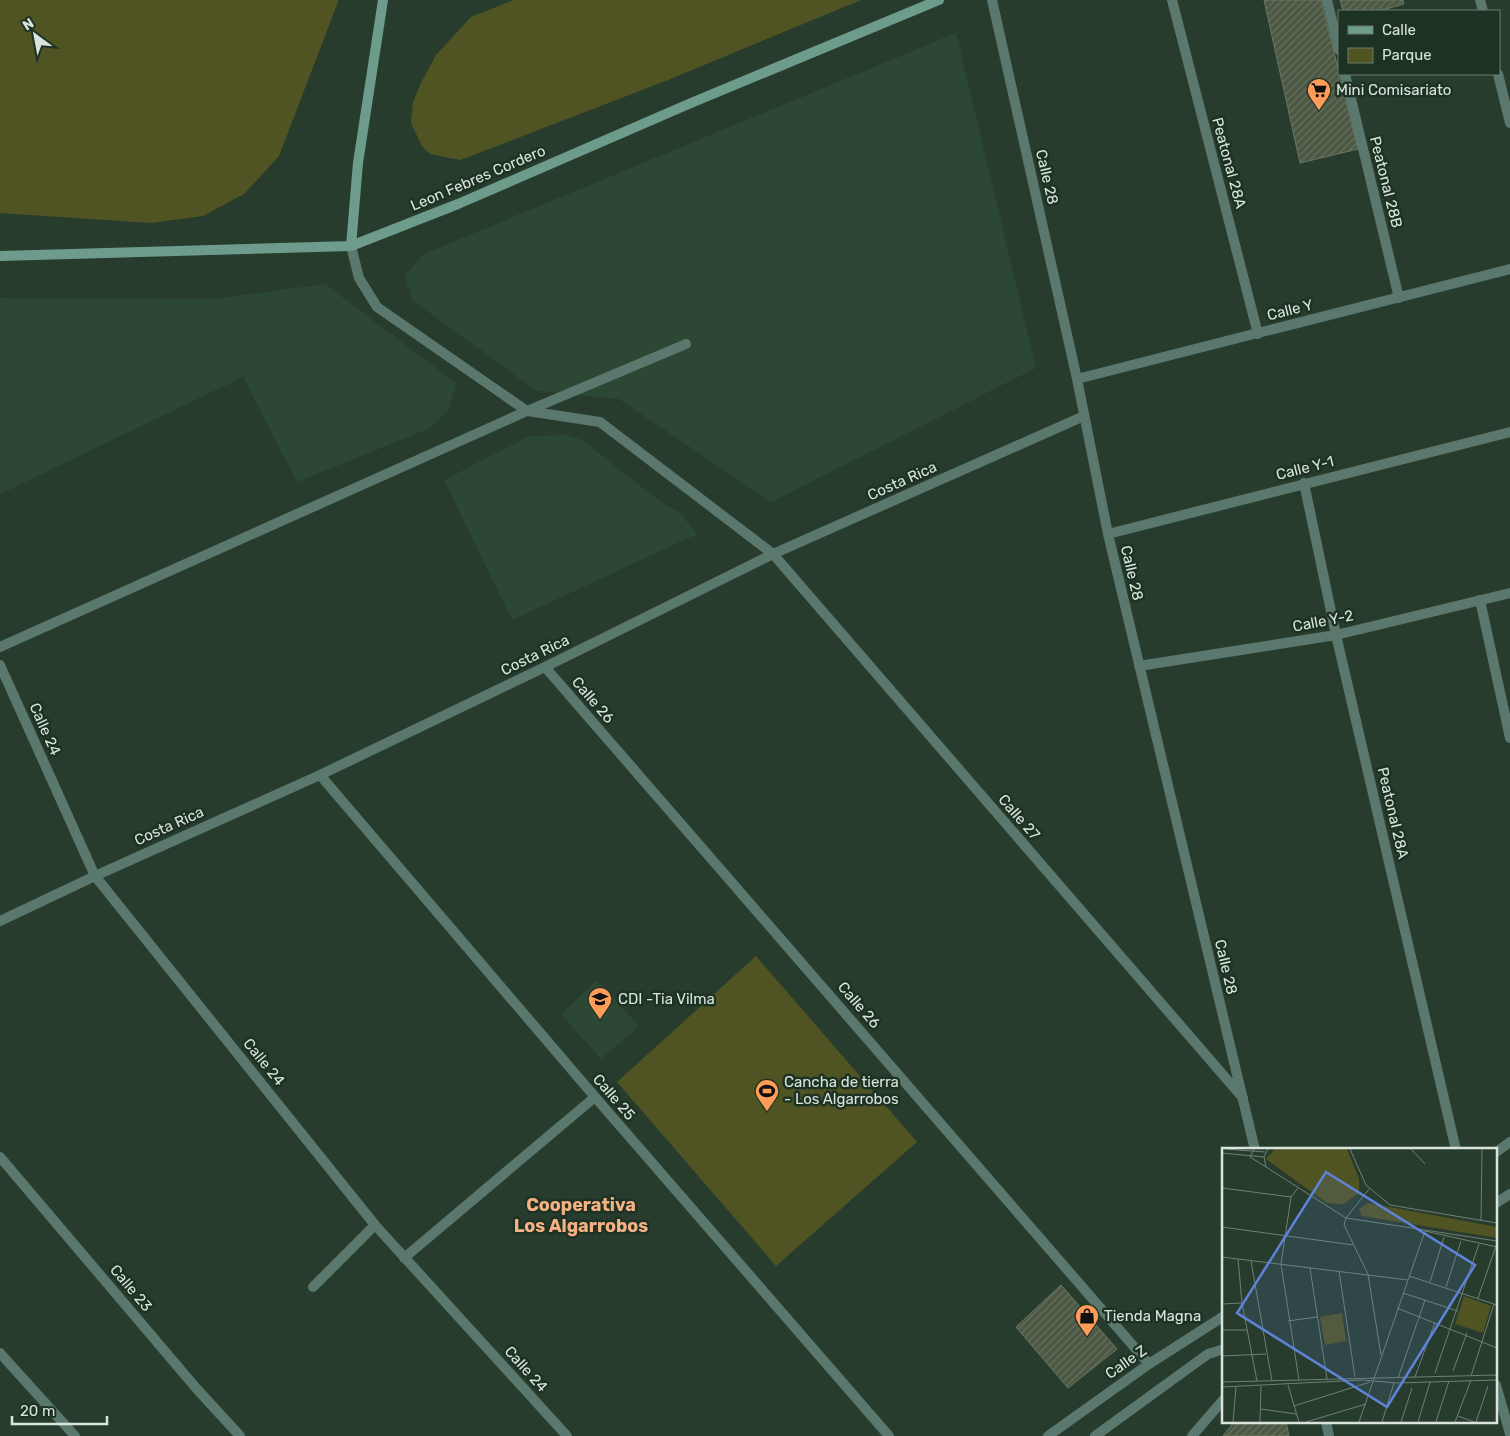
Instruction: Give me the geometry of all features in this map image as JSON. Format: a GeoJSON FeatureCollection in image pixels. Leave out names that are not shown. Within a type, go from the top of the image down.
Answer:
{"type":"FeatureCollection","features":[{"type":"Feature","properties":{"kind":"street"},"geometry":{"type":"LineString","coordinates":[[383,0],[358,163],[351,246],[359,278],[377,307],[528,411]]}},
{"type":"Feature","properties":{"kind":"street","name":"Leon Febres Cordero"},"geometry":{"type":"LineString","coordinates":[[0,256],[351,246],[458,204],[691,102],[939,0]]}},
{"type":"Feature","properties":{"kind":"street","name":"Calle 28"},"geometry":{"type":"LineString","coordinates":[[992,0],[1077,379],[1108,534],[1254,1148]]}},
{"type":"Feature","properties":{"kind":"street","name":"Peatonal 28A"},"geometry":{"type":"LineString","coordinates":[[1172,0],[1258,334]]}},
{"type":"Feature","properties":{"kind":"street"},"geometry":{"type":"LineString","coordinates":[[1327,0],[1338,46]]}},
{"type":"Feature","properties":{"kind":"street","name":"Peatonal 28B"},"geometry":{"type":"LineString","coordinates":[[1344,75],[1399,298]]}},
{"type":"Feature","properties":{"kind":"street"},"geometry":{"type":"LineString","coordinates":[[1498,75],[1510,123]]}},
{"type":"Feature","properties":{"kind":"street","name":"Calle Y"},"geometry":{"type":"LineString","coordinates":[[1077,379],[1510,269]]}},
{"type":"Feature","properties":{"kind":"street"},"geometry":{"type":"LineString","coordinates":[[0,647],[528,411],[686,344]]}},
{"type":"Feature","properties":{"kind":"street","name":"Calle 27"},"geometry":{"type":"LineString","coordinates":[[528,411],[600,422],[772,554],[1242,1098]]}},
{"type":"Feature","properties":{"kind":"street","name":"Costa Rica"},"geometry":{"type":"LineString","coordinates":[[0,921],[320,775],[545,667],[772,554],[1084,416]]}},
{"type":"Feature","properties":{"kind":"street","name":"Calle Y-1"},"geometry":{"type":"LineString","coordinates":[[1108,534],[1510,432]]}},
{"type":"Feature","properties":{"kind":"street","name":"Peatonal 28A"},"geometry":{"type":"LineString","coordinates":[[1304,483],[1336,635],[1456,1148]]}},
{"type":"Feature","properties":{"kind":"street","name":"Calle Y-2"},"geometry":{"type":"LineString","coordinates":[[1139,666],[1336,635],[1510,594]]}},
{"type":"Feature","properties":{"kind":"street"},"geometry":{"type":"LineString","coordinates":[[1480,600],[1510,738]]}},
{"type":"Feature","properties":{"kind":"street","name":"Calle 24"},"geometry":{"type":"LineString","coordinates":[[0,665],[96,876],[375,1225],[567,1436]]}},
{"type":"Feature","properties":{"kind":"street","name":"Calle 26"},"geometry":{"type":"LineString","coordinates":[[545,667],[1149,1364]]}},
{"type":"Feature","properties":{"kind":"street","name":"Calle 25"},"geometry":{"type":"LineString","coordinates":[[320,775],[595,1097],[889,1436]]}},
{"type":"Feature","properties":{"kind":"street"},"geometry":{"type":"LineString","coordinates":[[404,1258],[595,1097]]}},
{"type":"Feature","properties":{"kind":"street"},"geometry":{"type":"LineString","coordinates":[[1498,1151],[1510,1142]]}},
{"type":"Feature","properties":{"kind":"street","name":"Calle 23"},"geometry":{"type":"LineString","coordinates":[[0,1157],[196,1388],[240,1436]]}},
{"type":"Feature","properties":{"kind":"street"},"geometry":{"type":"LineString","coordinates":[[1498,1203],[1510,1194]]}},
{"type":"Feature","properties":{"kind":"street"},"geometry":{"type":"LineString","coordinates":[[313,1287],[375,1225]]}},
{"type":"Feature","properties":{"kind":"street","name":"Calle Z"},"geometry":{"type":"LineString","coordinates":[[1048,1436],[1149,1364],[1222,1317]]}},
{"type":"Feature","properties":{"kind":"street"},"geometry":{"type":"LineString","coordinates":[[1095,1436],[1208,1354],[1222,1350]]}},
{"type":"Feature","properties":{"kind":"street"},"geometry":{"type":"LineString","coordinates":[[0,1353],[76,1436]]}},
{"type":"Feature","properties":{"kind":"street"},"geometry":{"type":"LineString","coordinates":[[1498,1392],[1510,1434]]}},
{"type":"Feature","properties":{"kind":"street"},"geometry":{"type":"LineString","coordinates":[[1192,1436],[1222,1401]]}},
{"type":"Feature","properties":{"kind":"shaded area"},"geometry":{"type":"Polygon","coordinates":[[[956,33],[1036,368],[771,502],[619,399],[537,391],[412,300],[405,275],[424,254],[956,33]]]}},
{"type":"Feature","properties":{"kind":"shaded area"},"geometry":{"type":"Polygon","coordinates":[[[325,284],[456,383],[449,409],[430,428],[297,482],[243,377],[0,494],[0,298],[213,299],[325,284]]]}},
{"type":"Feature","properties":{"kind":"shaded area"},"geometry":{"type":"Polygon","coordinates":[[[566,435],[582,440],[661,502],[681,514],[697,534],[512,620],[444,480],[530,436],[566,435]]]}},
{"type":"Feature","properties":{"kind":"shaded area","name":"CDI -Tia Vilma"},"geometry":{"type":"Polygon","coordinates":[[[597,980],[639,1026],[601,1059],[561,1014],[597,980]]]}},
{"type":"Feature","properties":{"kind":"green space"},"geometry":{"type":"Polygon","coordinates":[[[0,0],[338,0],[338,2],[279,156],[244,194],[203,216],[151,223],[0,213],[0,0]]]}},
{"type":"Feature","properties":{"kind":"green space"},"geometry":{"type":"Polygon","coordinates":[[[514,0],[861,0],[668,80],[460,160],[430,154],[422,146],[411,123],[413,102],[436,55],[471,17],[514,0]]]}},
{"type":"Feature","properties":{"kind":"green space","name":"Cancha de tierra - Los Algarrobos"},"geometry":{"type":"Polygon","coordinates":[[[756,956],[917,1142],[776,1266],[617,1082],[756,956]]]}},
{"type":"Feature","properties":{"kind":"building","name":"Mini Comisariato"},"geometry":{"type":"Polygon","coordinates":[[[1264,0],[1321,0],[1338,75],[1340,75],[1358,149],[1300,163],[1264,0]]]}},
{"type":"Feature","properties":{"kind":"building"},"geometry":{"type":"Polygon","coordinates":[[[1340,0],[1403,0],[1404,4],[1383,10],[1343,10],[1340,0]]]}},
{"type":"Feature","properties":{"kind":"building"},"geometry":{"type":"Polygon","coordinates":[[[1061,1285],[1117,1349],[1068,1388],[1016,1327],[1061,1285]]]}},
{"type":"Feature","properties":{"kind":"building"},"geometry":{"type":"Polygon","coordinates":[[[1232,1424],[1286,1424],[1289,1436],[1223,1436],[1232,1424]]]}},
{"type":"Feature","properties":{"kind":"place","name":"Mini Comisariato"},"geometry":{"type":"Point","coordinates":[1319,111]}},
{"type":"Feature","properties":{"kind":"place","name":"CDI -Tia Vilma"},"geometry":{"type":"Point","coordinates":[600,1020]}},
{"type":"Feature","properties":{"kind":"place","name":"Cancha de tierra - Los Algarrobos"},"geometry":{"type":"Point","coordinates":[767,1112]}},
{"type":"Feature","properties":{"kind":"place","name":"Tienda Magna"},"geometry":{"type":"Point","coordinates":[1087,1337]}},
{"type":"Feature","properties":{"kind":"district","name":"Cooperativa Los Algarrobos"},"geometry":{"type":"Point","coordinates":[581,1215]}}]}
